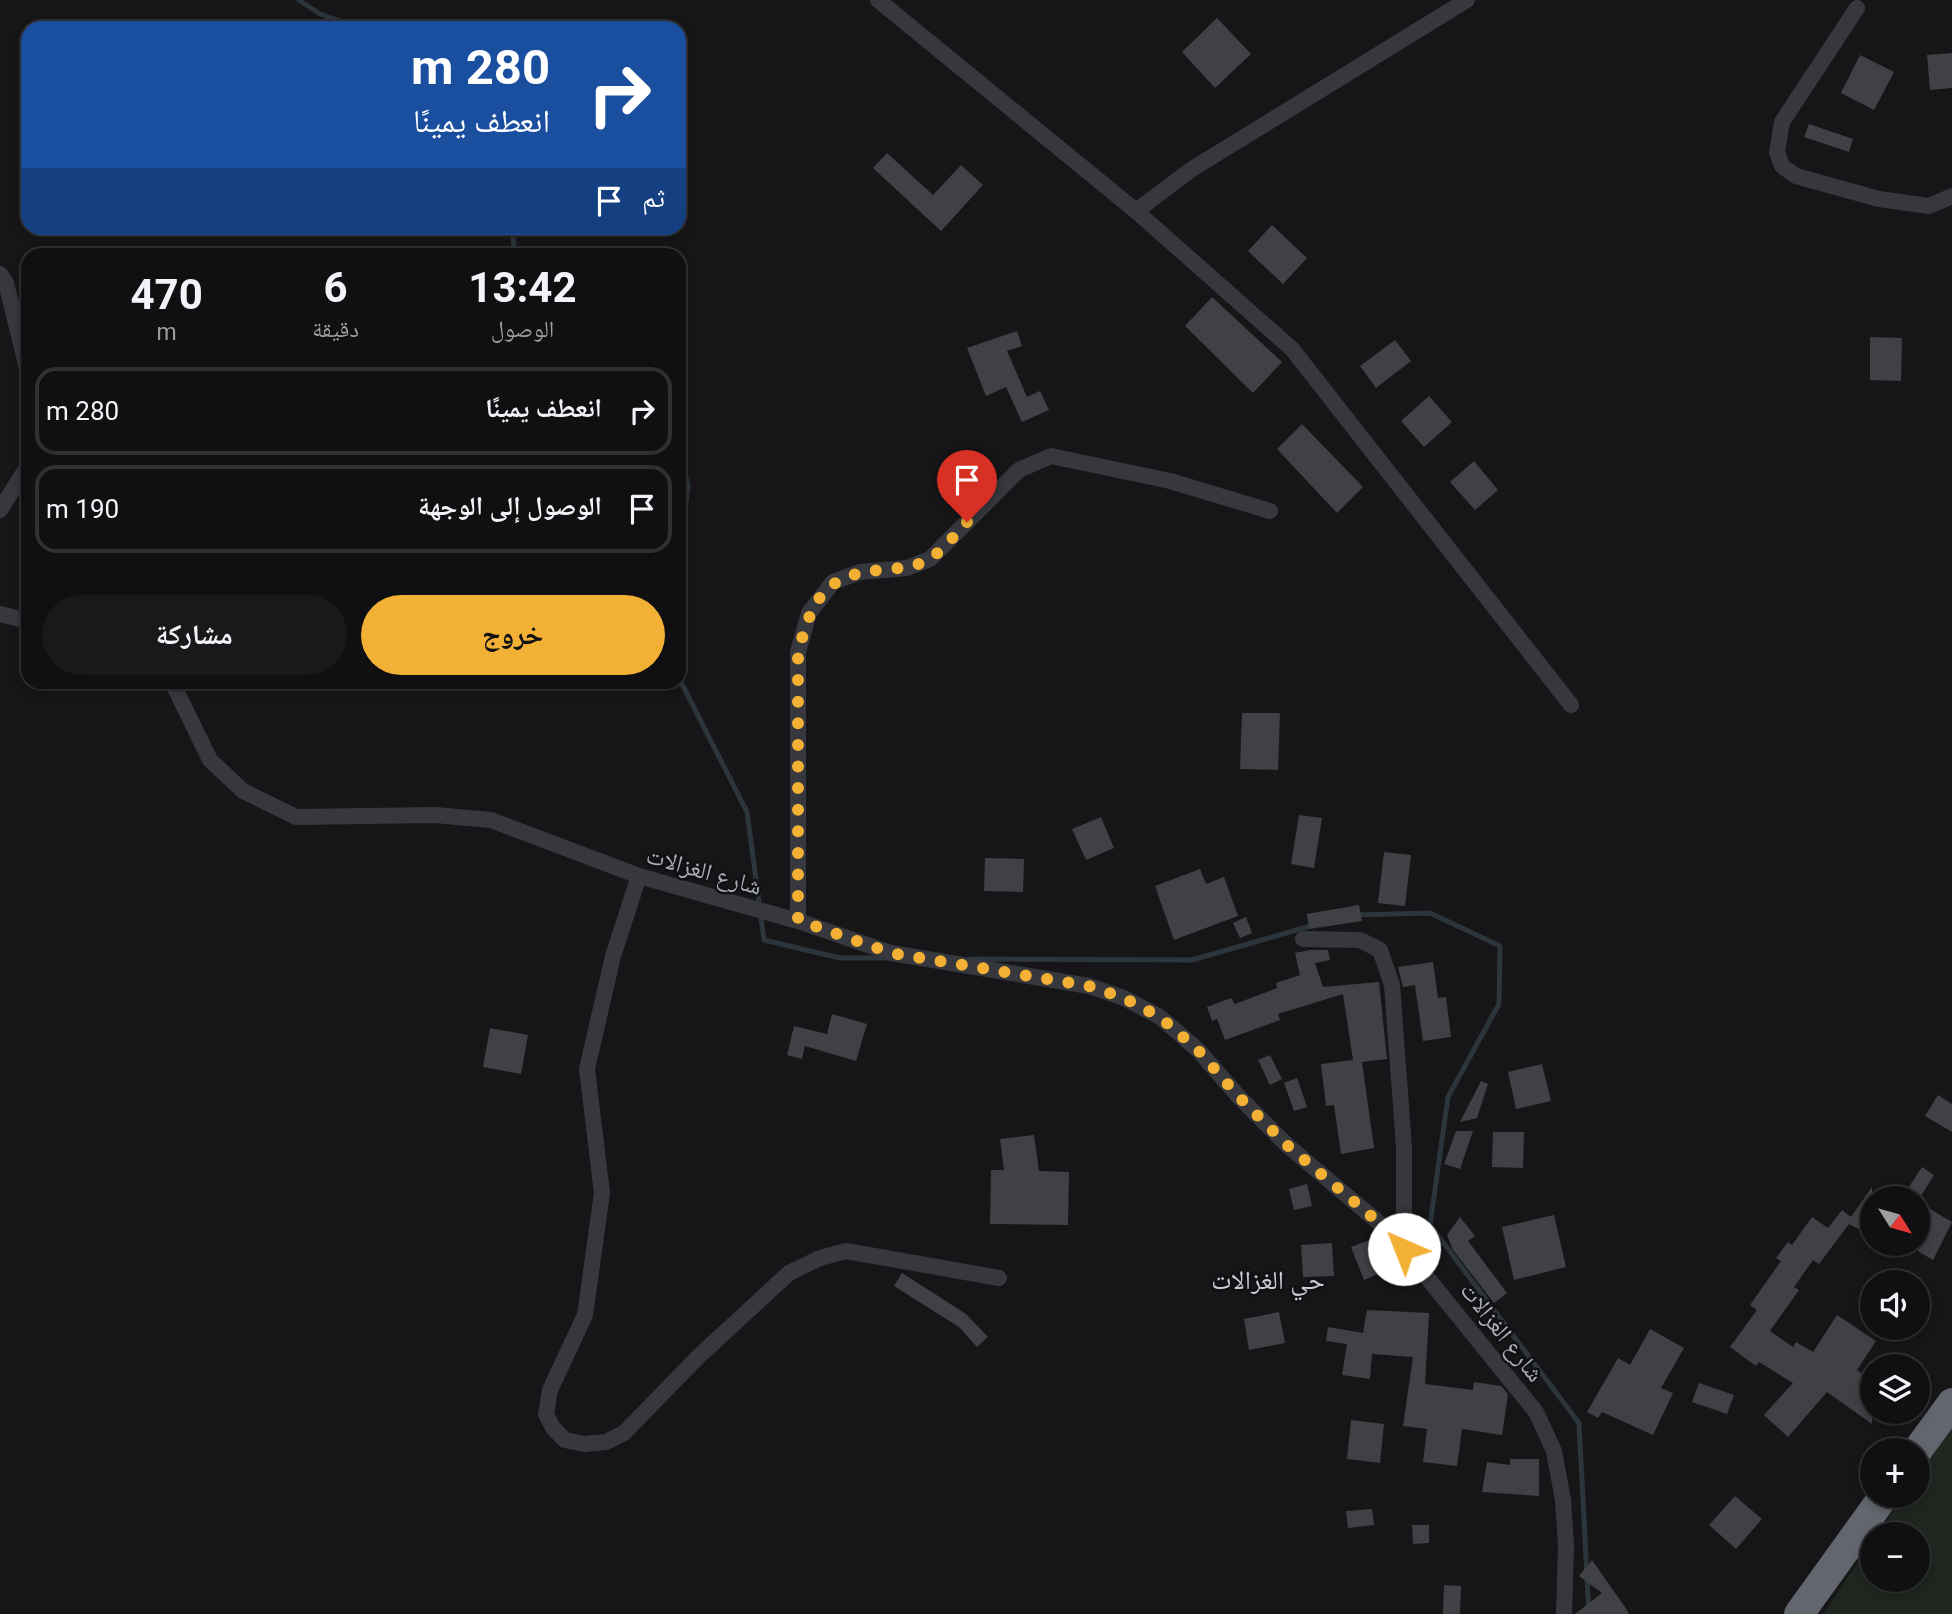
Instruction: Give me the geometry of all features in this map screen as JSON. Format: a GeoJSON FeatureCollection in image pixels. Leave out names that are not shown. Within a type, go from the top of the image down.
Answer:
{"type":"FeatureCollection","features":[{"type":"Feature","properties":{"kind":"highway"},"geometry":{"type":"LineString","coordinates":[[1926,1438],[1952,1403]]}},
{"type":"Feature","properties":{"kind":"highway"},"geometry":{"type":"LineString","coordinates":[[1799,1614],[1875,1508]]}},
{"type":"Feature","properties":{"kind":"street"},"geometry":{"type":"LineString","coordinates":[[878,0],[1136,211],[1292,349],[1571,705]]}},
{"type":"Feature","properties":{"kind":"street"},"geometry":{"type":"LineString","coordinates":[[1136,211],[1192,169],[1467,0]]}},
{"type":"Feature","properties":{"kind":"street"},"geometry":{"type":"LineString","coordinates":[[1857,8],[1782,122],[1777,152],[1782,166],[1796,176],[1879,199],[1929,206],[1952,196]]}},
{"type":"Feature","properties":{"kind":"street"},"geometry":{"type":"LineString","coordinates":[[0,274],[6,283],[21,344]]}},
{"type":"Feature","properties":{"kind":"street"},"geometry":{"type":"LineString","coordinates":[[798,920],[798,652],[809,613],[832,582],[860,572],[907,568],[930,559],[1019,470],[1051,456],[1170,481],[1270,511]]}},
{"type":"Feature","properties":{"kind":"street"},"geometry":{"type":"LineString","coordinates":[[0,510],[21,477]]}},
{"type":"Feature","properties":{"kind":"street"},"geometry":{"type":"LineString","coordinates":[[0,614],[21,619]]}},
{"type":"Feature","properties":{"kind":"street","name":"شارع الغزالات"},"geometry":{"type":"LineString","coordinates":[[175,689],[209,760],[243,791],[296,817],[435,815],[491,820],[639,876],[798,920],[891,953],[1089,986],[1124,998],[1160,1017],[1198,1050],[1239,1097],[1288,1146],[1377,1221],[1404,1249],[1507,1373],[1535,1412],[1554,1451],[1565,1522],[1564,1614]]}},
{"type":"Feature","properties":{"kind":"street"},"geometry":{"type":"LineString","coordinates":[[639,876],[613,956],[587,1069],[602,1193],[585,1315],[550,1390],[546,1414],[553,1428],[565,1440],[584,1444],[606,1442],[624,1433],[698,1357],[789,1273],[820,1258],[846,1251],[999,1278]]}},
{"type":"Feature","properties":{"kind":"street"},"geometry":{"type":"LineString","coordinates":[[1303,939],[1360,940],[1380,950],[1387,968],[1392,985],[1404,1147],[1404,1249]]}},
{"type":"Feature","properties":{"kind":"shaded area"},"geometry":{"type":"Polygon","coordinates":[[[1952,1425],[1952,1614],[1823,1614],[1860,1559],[1860,1592],[1930,1592],[1930,1522],[1886,1522],[1895,1508],[1930,1508],[1930,1457],[1952,1425]]]}},
{"type":"Feature","properties":{"kind":"building"},"geometry":{"type":"Polygon","coordinates":[[[1217,18],[1251,54],[1215,88],[1182,52],[1217,18]]]}},
{"type":"Feature","properties":{"kind":"building"},"geometry":{"type":"Polygon","coordinates":[[[1952,53],[1952,88],[1930,90],[1927,55],[1952,53]]]}},
{"type":"Feature","properties":{"kind":"building"},"geometry":{"type":"Polygon","coordinates":[[[1860,55],[1894,72],[1874,110],[1841,93],[1860,55]]]}},
{"type":"Feature","properties":{"kind":"building"},"geometry":{"type":"Polygon","coordinates":[[[1809,124],[1853,139],[1849,152],[1804,137],[1809,124]]]}},
{"type":"Feature","properties":{"kind":"building"},"geometry":{"type":"Polygon","coordinates":[[[887,153],[933,195],[961,165],[983,185],[941,231],[873,168],[887,153]]]}},
{"type":"Feature","properties":{"kind":"building"},"geometry":{"type":"Polygon","coordinates":[[[1272,225],[1307,258],[1283,284],[1248,251],[1272,225]]]}},
{"type":"Feature","properties":{"kind":"building"},"geometry":{"type":"Polygon","coordinates":[[[1212,297],[1282,362],[1253,393],[1185,326],[1212,297]]]}},
{"type":"Feature","properties":{"kind":"building"},"geometry":{"type":"Polygon","coordinates":[[[1017,331],[1022,346],[1007,351],[1027,397],[1040,391],[1049,410],[1022,422],[1006,387],[986,396],[967,348],[1017,331]]]}},
{"type":"Feature","properties":{"kind":"building"},"geometry":{"type":"Polygon","coordinates":[[[1870,337],[1902,338],[1901,381],[1870,380],[1870,337]]]}},
{"type":"Feature","properties":{"kind":"building"},"geometry":{"type":"Polygon","coordinates":[[[1395,340],[1411,361],[1376,388],[1360,366],[1395,340]]]}},
{"type":"Feature","properties":{"kind":"building"},"geometry":{"type":"Polygon","coordinates":[[[1429,396],[1452,422],[1424,447],[1401,421],[1429,396]]]}},
{"type":"Feature","properties":{"kind":"building"},"geometry":{"type":"Polygon","coordinates":[[[1302,424],[1363,487],[1337,513],[1277,449],[1302,424]]]}},
{"type":"Feature","properties":{"kind":"building"},"geometry":{"type":"Polygon","coordinates":[[[1474,461],[1498,490],[1475,510],[1450,482],[1474,461]]]}},
{"type":"Feature","properties":{"kind":"building"},"geometry":{"type":"Polygon","coordinates":[[[1242,713],[1280,713],[1278,770],[1240,769],[1242,713]]]}},
{"type":"Feature","properties":{"kind":"building"},"geometry":{"type":"Polygon","coordinates":[[[1299,815],[1322,818],[1314,868],[1291,864],[1299,815]]]}},
{"type":"Feature","properties":{"kind":"building"},"geometry":{"type":"Polygon","coordinates":[[[1101,817],[1114,848],[1086,860],[1072,829],[1101,817]]]}},
{"type":"Feature","properties":{"kind":"building"},"geometry":{"type":"Polygon","coordinates":[[[1384,852],[1411,855],[1405,906],[1378,903],[1384,852]]]}},
{"type":"Feature","properties":{"kind":"building"},"geometry":{"type":"Polygon","coordinates":[[[985,858],[1024,859],[1023,892],[984,891],[985,858]]]}},
{"type":"Feature","properties":{"kind":"building"},"geometry":{"type":"Polygon","coordinates":[[[1200,869],[1206,884],[1224,877],[1238,916],[1174,940],[1155,886],[1200,869]]]}},
{"type":"Feature","properties":{"kind":"building"},"geometry":{"type":"Polygon","coordinates":[[[1359,905],[1362,921],[1309,929],[1307,914],[1359,905]]]}},
{"type":"Feature","properties":{"kind":"building"},"geometry":{"type":"Polygon","coordinates":[[[1246,917],[1252,933],[1240,938],[1233,923],[1246,917]]]}},
{"type":"Feature","properties":{"kind":"building"},"geometry":{"type":"Polygon","coordinates":[[[1328,950],[1330,960],[1315,963],[1323,987],[1379,982],[1387,1059],[1362,1062],[1374,1148],[1341,1154],[1334,1105],[1326,1106],[1321,1064],[1353,1060],[1343,994],[1278,1014],[1280,1020],[1225,1040],[1217,1019],[1212,1021],[1207,1007],[1231,998],[1235,1004],[1277,988],[1276,983],[1300,975],[1295,953],[1328,950]]]}},
{"type":"Feature","properties":{"kind":"building"},"geometry":{"type":"Polygon","coordinates":[[[1433,962],[1438,998],[1446,997],[1451,1037],[1423,1041],[1415,985],[1403,987],[1398,967],[1433,962]]]}},
{"type":"Feature","properties":{"kind":"building"},"geometry":{"type":"Polygon","coordinates":[[[832,1014],[867,1024],[856,1061],[805,1046],[802,1059],[787,1055],[794,1026],[827,1034],[832,1014]]]}},
{"type":"Feature","properties":{"kind":"building"},"geometry":{"type":"Polygon","coordinates":[[[490,1028],[528,1035],[521,1074],[483,1067],[490,1028]]]}},
{"type":"Feature","properties":{"kind":"building"},"geometry":{"type":"Polygon","coordinates":[[[1270,1055],[1282,1079],[1270,1085],[1258,1060],[1270,1055]]]}},
{"type":"Feature","properties":{"kind":"building"},"geometry":{"type":"Polygon","coordinates":[[[1542,1064],[1551,1101],[1516,1109],[1508,1072],[1542,1064]]]}},
{"type":"Feature","properties":{"kind":"building"},"geometry":{"type":"Polygon","coordinates":[[[1297,1078],[1307,1107],[1294,1111],[1284,1083],[1297,1078]]]}},
{"type":"Feature","properties":{"kind":"building"},"geometry":{"type":"Polygon","coordinates":[[[1481,1081],[1488,1084],[1477,1118],[1460,1122],[1481,1081]]]}},
{"type":"Feature","properties":{"kind":"building"},"geometry":{"type":"Polygon","coordinates":[[[1938,1095],[1952,1104],[1952,1132],[1925,1116],[1938,1095]]]}},
{"type":"Feature","properties":{"kind":"building"},"geometry":{"type":"Polygon","coordinates":[[[1456,1131],[1473,1131],[1460,1169],[1444,1164],[1456,1131]]]}},
{"type":"Feature","properties":{"kind":"building"},"geometry":{"type":"Polygon","coordinates":[[[1493,1132],[1524,1132],[1523,1168],[1492,1167],[1493,1132]]]}},
{"type":"Feature","properties":{"kind":"building"},"geometry":{"type":"Polygon","coordinates":[[[1034,1135],[1039,1171],[1069,1172],[1068,1225],[990,1224],[991,1170],[1004,1170],[1000,1139],[1034,1135]]]}},
{"type":"Feature","properties":{"kind":"building"},"geometry":{"type":"Polygon","coordinates":[[[1922,1167],[1934,1175],[1927,1186],[1910,1186],[1922,1167]]]}},
{"type":"Feature","properties":{"kind":"building"},"geometry":{"type":"Polygon","coordinates":[[[1307,1184],[1312,1206],[1294,1210],[1289,1189],[1307,1184]]]}},
{"type":"Feature","properties":{"kind":"building"},"geometry":{"type":"Polygon","coordinates":[[[1860,1204],[1860,1230],[1849,1224],[1819,1264],[1813,1260],[1794,1287],[1799,1290],[1770,1331],[1793,1347],[1796,1342],[1813,1352],[1837,1315],[1860,1330],[1860,1340],[1876,1341],[1867,1354],[1860,1354],[1860,1365],[1857,1370],[1860,1372],[1860,1415],[1827,1392],[1788,1437],[1764,1415],[1793,1383],[1759,1362],[1756,1366],[1730,1347],[1757,1310],[1750,1305],[1781,1261],[1776,1258],[1788,1242],[1792,1245],[1812,1217],[1828,1228],[1842,1210],[1851,1217],[1860,1204]]]}},
{"type":"Feature","properties":{"kind":"building"},"geometry":{"type":"Polygon","coordinates":[[[1930,1209],[1952,1222],[1933,1260],[1926,1256],[1930,1256],[1930,1209]]]}},
{"type":"Feature","properties":{"kind":"building"},"geometry":{"type":"Polygon","coordinates":[[[1554,1215],[1566,1267],[1514,1280],[1502,1227],[1554,1215]]]}},
{"type":"Feature","properties":{"kind":"building"},"geometry":{"type":"Polygon","coordinates":[[[1460,1217],[1475,1236],[1468,1241],[1507,1293],[1494,1303],[1453,1250],[1447,1235],[1460,1217]]]}},
{"type":"Feature","properties":{"kind":"building"},"geometry":{"type":"Polygon","coordinates":[[[1378,1237],[1392,1268],[1364,1280],[1351,1247],[1378,1237]]]}},
{"type":"Feature","properties":{"kind":"building"},"geometry":{"type":"Polygon","coordinates":[[[1332,1243],[1334,1276],[1303,1277],[1301,1245],[1332,1243]]]}},
{"type":"Feature","properties":{"kind":"building"},"geometry":{"type":"Polygon","coordinates":[[[902,1273],[966,1314],[988,1337],[977,1347],[959,1327],[894,1286],[902,1273]]]}},
{"type":"Feature","properties":{"kind":"building"},"geometry":{"type":"Polygon","coordinates":[[[1367,1310],[1429,1313],[1425,1384],[1473,1390],[1474,1382],[1501,1386],[1508,1394],[1502,1435],[1462,1429],[1457,1466],[1423,1462],[1427,1429],[1403,1426],[1413,1357],[1372,1354],[1370,1379],[1342,1375],[1347,1344],[1326,1341],[1328,1327],[1363,1333],[1367,1310]]]}},
{"type":"Feature","properties":{"kind":"building"},"geometry":{"type":"Polygon","coordinates":[[[1279,1312],[1285,1343],[1249,1350],[1244,1319],[1279,1312]]]}},
{"type":"Feature","properties":{"kind":"building"},"geometry":{"type":"Polygon","coordinates":[[[1650,1329],[1684,1348],[1661,1388],[1673,1393],[1653,1435],[1602,1412],[1598,1418],[1587,1412],[1618,1358],[1630,1365],[1650,1329]]]}},
{"type":"Feature","properties":{"kind":"building"},"geometry":{"type":"Polygon","coordinates":[[[1699,1383],[1734,1395],[1727,1414],[1692,1402],[1699,1383]]]}},
{"type":"Feature","properties":{"kind":"building"},"geometry":{"type":"Polygon","coordinates":[[[1351,1420],[1384,1424],[1380,1463],[1347,1459],[1351,1420]]]}},
{"type":"Feature","properties":{"kind":"building"},"geometry":{"type":"Polygon","coordinates":[[[1510,1459],[1539,1459],[1539,1496],[1482,1492],[1487,1462],[1510,1465],[1510,1459]]]}},
{"type":"Feature","properties":{"kind":"building"},"geometry":{"type":"Polygon","coordinates":[[[1735,1496],[1762,1519],[1736,1549],[1709,1525],[1735,1496]]]}},
{"type":"Feature","properties":{"kind":"building"},"geometry":{"type":"Polygon","coordinates":[[[1372,1509],[1374,1525],[1348,1528],[1346,1511],[1372,1509]]]}},
{"type":"Feature","properties":{"kind":"building"},"geometry":{"type":"Polygon","coordinates":[[[1412,1525],[1429,1525],[1429,1543],[1413,1544],[1412,1525]]]}},
{"type":"Feature","properties":{"kind":"building"},"geometry":{"type":"Polygon","coordinates":[[[1592,1560],[1629,1614],[1575,1614],[1602,1593],[1579,1576],[1592,1560]]]}},
{"type":"Feature","properties":{"kind":"building"},"geometry":{"type":"Polygon","coordinates":[[[1444,1585],[1461,1586],[1460,1614],[1443,1614],[1444,1585]]]}},
{"type":"Feature","properties":{"kind":"waterway"},"geometry":{"type":"LineString","coordinates":[[299,0],[320,14],[340,21]]}},
{"type":"Feature","properties":{"kind":"waterway"},"geometry":{"type":"LineString","coordinates":[[513,235],[514,248]]}},
{"type":"Feature","properties":{"kind":"waterway"},"geometry":{"type":"LineString","coordinates":[[686,478],[686,501]]}},
{"type":"Feature","properties":{"kind":"waterway"},"geometry":{"type":"LineString","coordinates":[[685,689],[747,812],[764,940],[840,958],[889,958]]}},
{"type":"Feature","properties":{"kind":"waterway"},"geometry":{"type":"LineString","coordinates":[[1354,915],[1430,913],[1500,946],[1499,1004],[1448,1097],[1430,1225],[1579,1423],[1589,1614]]}},
{"type":"Feature","properties":{"kind":"waterway"},"geometry":{"type":"LineString","coordinates":[[969,959],[1192,960],[1314,925]]}},
{"type":"Feature","properties":{"kind":"district","name":"حي الغزالات"},"geometry":{"type":"Point","coordinates":[1268,1280]}},
{"type":"Feature","properties":{"kind":"route"},"geometry":{"type":"LineString","coordinates":[[967,522],[930,559],[907,568],[860,572],[832,582],[809,613],[798,652],[798,920],[891,953],[1089,986],[1124,998],[1160,1017],[1198,1050],[1239,1097],[1288,1146],[1339,1187],[1404,1249]]}}]}
